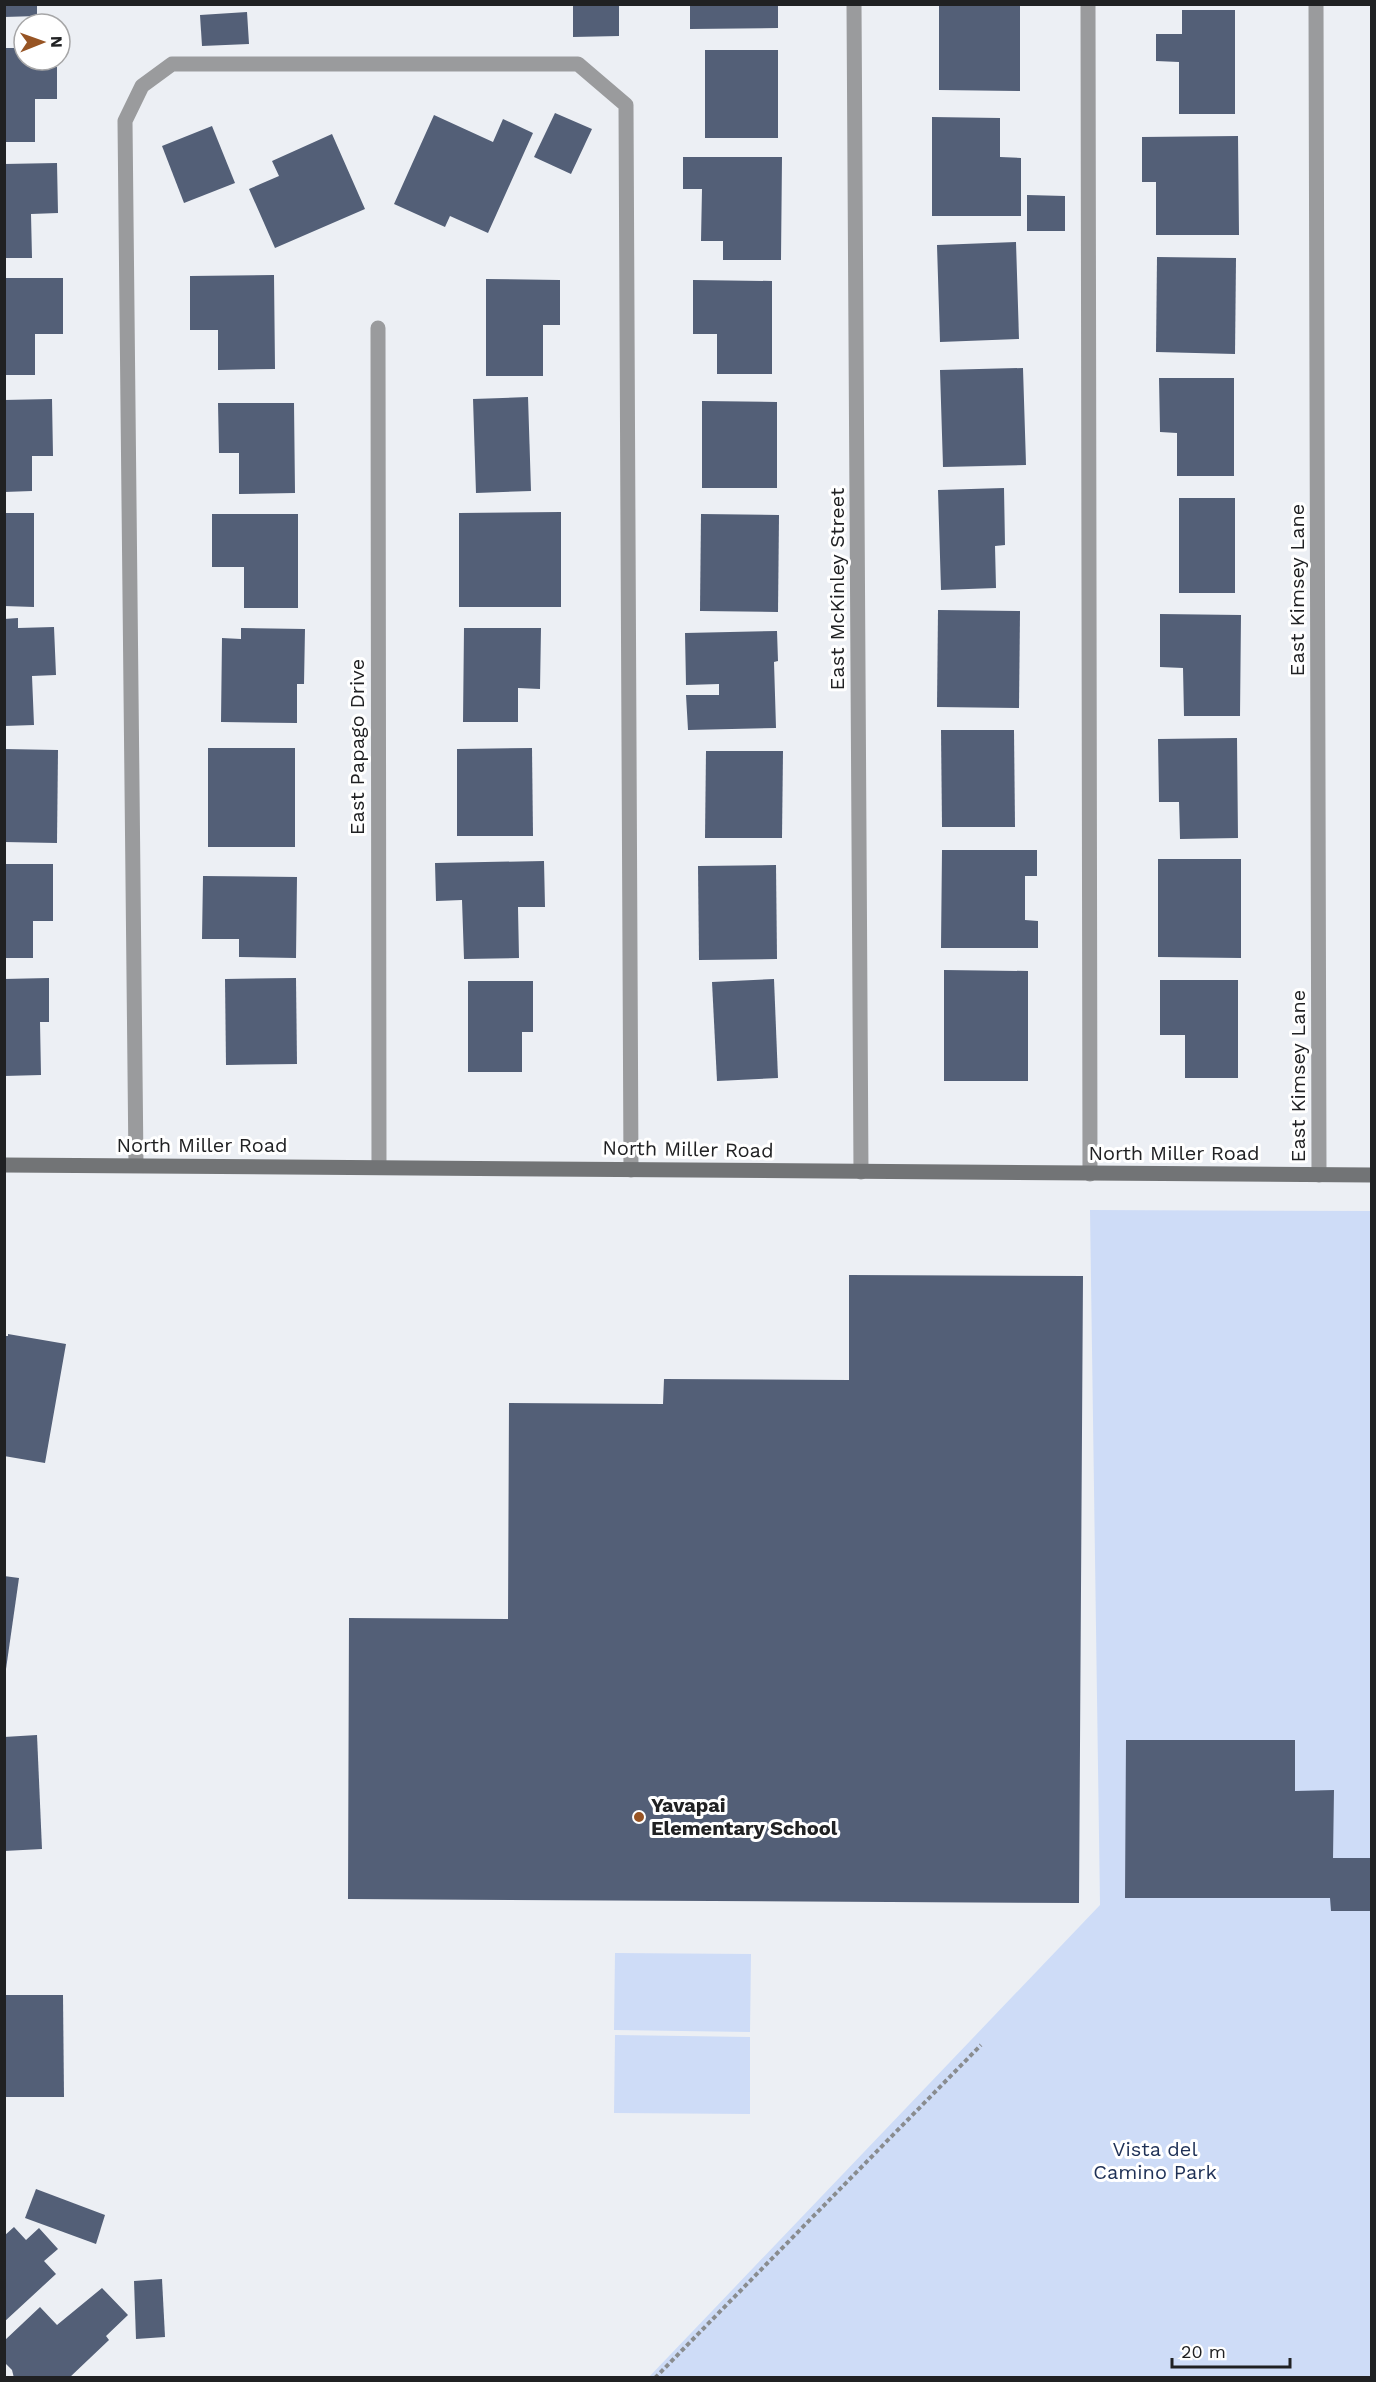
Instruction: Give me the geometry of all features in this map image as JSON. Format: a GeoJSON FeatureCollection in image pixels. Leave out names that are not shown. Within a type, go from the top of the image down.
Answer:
{"type":"FeatureCollection","features":[{"type":"Feature","properties":{"kind":"street","name":"East McKinley Street"},"geometry":{"type":"LineString","coordinates":[[854,4],[861,1172]]}},
{"type":"Feature","properties":{"kind":"street"},"geometry":{"type":"LineString","coordinates":[[1088,4],[1090,1174]]}},
{"type":"Feature","properties":{"kind":"street","name":"East Kimsey Lane"},"geometry":{"type":"LineString","coordinates":[[1316,4],[1319,1175]]}},
{"type":"Feature","properties":{"kind":"street"},"geometry":{"type":"LineString","coordinates":[[136,1165],[125,121],[142,86],[172,64],[578,64],[626,105],[631,1170]]}},
{"type":"Feature","properties":{"kind":"street","name":"East Papago Drive"},"geometry":{"type":"LineString","coordinates":[[378,328],[380,1167]]}},
{"type":"Feature","properties":{"kind":"street","name":"North Miller Road"},"geometry":{"type":"LineString","coordinates":[[4,1165],[1371,1175]]}},
{"type":"Feature","properties":{"kind":"path"},"geometry":{"type":"LineString","coordinates":[[656,2378],[981,2045]]}},
{"type":"Feature","properties":{"kind":"green space","name":"Vista del Camino Park"},"geometry":{"type":"Polygon","coordinates":[[[1090,1210],[1371,1211],[1371,2377],[648,2378],[1100,1905],[1090,1210]]]}},
{"type":"Feature","properties":{"kind":"green space"},"geometry":{"type":"Polygon","coordinates":[[[615,1953],[751,1954],[750,2032],[614,2030],[615,1953]]]}},
{"type":"Feature","properties":{"kind":"green space"},"geometry":{"type":"Polygon","coordinates":[[[615,2035],[750,2037],[750,2114],[614,2113],[615,2035]]]}},
{"type":"Feature","properties":{"kind":"building"},"geometry":{"type":"Polygon","coordinates":[[[4,4],[37,4],[37,12],[12,12],[12,17],[4,17],[4,4]]]}},
{"type":"Feature","properties":{"kind":"building"},"geometry":{"type":"Polygon","coordinates":[[[573,4],[619,4],[619,36],[573,37],[573,4]]]}},
{"type":"Feature","properties":{"kind":"building"},"geometry":{"type":"Polygon","coordinates":[[[690,4],[778,4],[778,28],[690,29],[690,4]]]}},
{"type":"Feature","properties":{"kind":"building"},"geometry":{"type":"Polygon","coordinates":[[[939,4],[1020,4],[1020,91],[939,90],[939,4]]]}},
{"type":"Feature","properties":{"kind":"building"},"geometry":{"type":"Polygon","coordinates":[[[1182,10],[1235,10],[1235,114],[1179,114],[1179,62],[1156,61],[1156,34],[1182,34],[1182,10]]]}},
{"type":"Feature","properties":{"kind":"building"},"geometry":{"type":"Polygon","coordinates":[[[247,12],[249,44],[202,46],[200,15],[247,12]]]}},
{"type":"Feature","properties":{"kind":"building"},"geometry":{"type":"Polygon","coordinates":[[[4,48],[12,48],[12,72],[57,72],[57,99],[35,99],[35,142],[4,142],[4,48]]]}},
{"type":"Feature","properties":{"kind":"building"},"geometry":{"type":"Polygon","coordinates":[[[705,50],[778,50],[778,138],[705,138],[705,50]]]}},
{"type":"Feature","properties":{"kind":"building"},"geometry":{"type":"Polygon","coordinates":[[[555,113],[592,129],[571,174],[534,157],[555,113]]]}},
{"type":"Feature","properties":{"kind":"building"},"geometry":{"type":"Polygon","coordinates":[[[434,115],[493,142],[503,119],[533,133],[488,233],[450,216],[445,227],[394,204],[434,115]]]}},
{"type":"Feature","properties":{"kind":"building"},"geometry":{"type":"Polygon","coordinates":[[[932,117],[1000,118],[1000,157],[1021,158],[1021,216],[932,216],[932,117]]]}},
{"type":"Feature","properties":{"kind":"building"},"geometry":{"type":"Polygon","coordinates":[[[212,126],[235,183],[184,203],[162,146],[212,126]]]}},
{"type":"Feature","properties":{"kind":"building"},"geometry":{"type":"Polygon","coordinates":[[[332,134],[365,209],[275,248],[249,189],[279,176],[272,161],[332,134]]]}},
{"type":"Feature","properties":{"kind":"building"},"geometry":{"type":"Polygon","coordinates":[[[1238,136],[1239,235],[1156,235],[1156,182],[1142,182],[1142,137],[1238,136]]]}},
{"type":"Feature","properties":{"kind":"building"},"geometry":{"type":"Polygon","coordinates":[[[683,157],[782,157],[781,260],[723,260],[723,241],[701,241],[702,189],[683,189],[683,157]]]}},
{"type":"Feature","properties":{"kind":"building"},"geometry":{"type":"Polygon","coordinates":[[[57,163],[58,213],[31,214],[32,258],[4,258],[4,164],[57,163]]]}},
{"type":"Feature","properties":{"kind":"building"},"geometry":{"type":"Polygon","coordinates":[[[1027,195],[1065,196],[1065,231],[1027,231],[1027,195]]]}},
{"type":"Feature","properties":{"kind":"building"},"geometry":{"type":"Polygon","coordinates":[[[1016,242],[1019,339],[940,342],[937,245],[1016,242]]]}},
{"type":"Feature","properties":{"kind":"building"},"geometry":{"type":"Polygon","coordinates":[[[1157,257],[1236,258],[1235,354],[1156,352],[1157,257]]]}},
{"type":"Feature","properties":{"kind":"building"},"geometry":{"type":"Polygon","coordinates":[[[274,275],[275,369],[218,370],[218,330],[190,330],[190,276],[274,275]]]}},
{"type":"Feature","properties":{"kind":"building"},"geometry":{"type":"Polygon","coordinates":[[[4,278],[63,278],[63,334],[35,334],[35,375],[4,375],[4,278]]]}},
{"type":"Feature","properties":{"kind":"building"},"geometry":{"type":"Polygon","coordinates":[[[486,279],[560,280],[560,325],[543,325],[543,376],[486,376],[486,279]]]}},
{"type":"Feature","properties":{"kind":"building"},"geometry":{"type":"Polygon","coordinates":[[[693,280],[772,281],[772,374],[717,374],[717,334],[693,334],[693,280]]]}},
{"type":"Feature","properties":{"kind":"building"},"geometry":{"type":"Polygon","coordinates":[[[1023,368],[1026,465],[943,467],[940,370],[1023,368]]]}},
{"type":"Feature","properties":{"kind":"building"},"geometry":{"type":"Polygon","coordinates":[[[1159,378],[1234,378],[1234,476],[1177,476],[1177,433],[1160,432],[1159,378]]]}},
{"type":"Feature","properties":{"kind":"building"},"geometry":{"type":"Polygon","coordinates":[[[528,397],[531,491],[476,493],[473,399],[528,397]]]}},
{"type":"Feature","properties":{"kind":"building"},"geometry":{"type":"Polygon","coordinates":[[[52,399],[53,456],[32,456],[32,491],[4,492],[4,400],[52,399]]]}},
{"type":"Feature","properties":{"kind":"building"},"geometry":{"type":"Polygon","coordinates":[[[702,401],[777,402],[777,488],[702,488],[702,401]]]}},
{"type":"Feature","properties":{"kind":"building"},"geometry":{"type":"Polygon","coordinates":[[[218,403],[294,403],[295,493],[239,494],[239,453],[219,453],[218,403]]]}},
{"type":"Feature","properties":{"kind":"building"},"geometry":{"type":"Polygon","coordinates":[[[1004,488],[1005,545],[995,546],[996,588],[941,590],[938,490],[1004,488]]]}},
{"type":"Feature","properties":{"kind":"building"},"geometry":{"type":"Polygon","coordinates":[[[1179,498],[1235,498],[1235,593],[1179,593],[1179,498]]]}},
{"type":"Feature","properties":{"kind":"building"},"geometry":{"type":"Polygon","coordinates":[[[561,512],[561,607],[459,607],[459,513],[561,512]]]}},
{"type":"Feature","properties":{"kind":"building"},"geometry":{"type":"Polygon","coordinates":[[[4,513],[34,513],[34,607],[4,606],[4,513]]]}},
{"type":"Feature","properties":{"kind":"building"},"geometry":{"type":"Polygon","coordinates":[[[212,514],[298,514],[298,608],[244,608],[244,567],[212,567],[212,514]]]}},
{"type":"Feature","properties":{"kind":"building"},"geometry":{"type":"Polygon","coordinates":[[[701,514],[779,515],[778,612],[700,611],[701,514]]]}},
{"type":"Feature","properties":{"kind":"building"},"geometry":{"type":"Polygon","coordinates":[[[938,610],[1020,611],[1019,708],[937,707],[938,610]]]}},
{"type":"Feature","properties":{"kind":"building"},"geometry":{"type":"Polygon","coordinates":[[[1160,614],[1241,615],[1240,716],[1184,716],[1183,668],[1160,667],[1160,614]]]}},
{"type":"Feature","properties":{"kind":"building"},"geometry":{"type":"Polygon","coordinates":[[[18,618],[18,628],[54,627],[56,675],[32,676],[34,725],[4,726],[4,619],[18,618]]]}},
{"type":"Feature","properties":{"kind":"building"},"geometry":{"type":"Polygon","coordinates":[[[241,628],[305,629],[304,684],[297,684],[297,723],[221,722],[222,638],[241,639],[241,628]]]}},
{"type":"Feature","properties":{"kind":"building"},"geometry":{"type":"Polygon","coordinates":[[[464,628],[541,628],[540,689],[518,688],[518,722],[463,722],[464,628]]]}},
{"type":"Feature","properties":{"kind":"building"},"geometry":{"type":"Polygon","coordinates":[[[777,631],[778,661],[774,662],[776,728],[688,730],[686,695],[719,695],[719,684],[686,685],[685,633],[777,631]]]}},
{"type":"Feature","properties":{"kind":"building"},"geometry":{"type":"Polygon","coordinates":[[[941,730],[1014,730],[1015,827],[942,827],[941,730]]]}},
{"type":"Feature","properties":{"kind":"building"},"geometry":{"type":"Polygon","coordinates":[[[1237,738],[1238,838],[1180,839],[1179,802],[1159,802],[1158,739],[1237,738]]]}},
{"type":"Feature","properties":{"kind":"building"},"geometry":{"type":"Polygon","coordinates":[[[208,748],[295,748],[295,847],[208,847],[208,748]]]}},
{"type":"Feature","properties":{"kind":"building"},"geometry":{"type":"Polygon","coordinates":[[[532,748],[533,836],[457,836],[457,749],[532,748]]]}},
{"type":"Feature","properties":{"kind":"building"},"geometry":{"type":"Polygon","coordinates":[[[4,749],[58,750],[57,843],[4,842],[4,749]]]}},
{"type":"Feature","properties":{"kind":"building"},"geometry":{"type":"Polygon","coordinates":[[[706,751],[783,751],[782,838],[705,838],[706,751]]]}},
{"type":"Feature","properties":{"kind":"building"},"geometry":{"type":"Polygon","coordinates":[[[942,850],[1037,850],[1037,876],[1025,876],[1025,920],[1038,921],[1038,948],[941,948],[942,850]]]}},
{"type":"Feature","properties":{"kind":"building"},"geometry":{"type":"Polygon","coordinates":[[[1158,859],[1241,859],[1241,958],[1158,957],[1158,859]]]}},
{"type":"Feature","properties":{"kind":"building"},"geometry":{"type":"Polygon","coordinates":[[[544,861],[545,907],[518,907],[519,958],[464,959],[462,900],[436,901],[435,863],[544,861]]]}},
{"type":"Feature","properties":{"kind":"building"},"geometry":{"type":"Polygon","coordinates":[[[4,864],[53,864],[53,921],[33,921],[33,958],[4,958],[4,864]]]}},
{"type":"Feature","properties":{"kind":"building"},"geometry":{"type":"Polygon","coordinates":[[[776,865],[777,959],[699,960],[698,866],[776,865]]]}},
{"type":"Feature","properties":{"kind":"building"},"geometry":{"type":"Polygon","coordinates":[[[203,876],[297,877],[296,958],[239,957],[239,939],[202,939],[203,876]]]}},
{"type":"Feature","properties":{"kind":"building"},"geometry":{"type":"Polygon","coordinates":[[[944,970],[1028,971],[1028,1081],[944,1081],[944,970]]]}},
{"type":"Feature","properties":{"kind":"building"},"geometry":{"type":"Polygon","coordinates":[[[49,978],[49,1022],[40,1022],[41,1075],[4,1076],[4,979],[49,978]]]}},
{"type":"Feature","properties":{"kind":"building"},"geometry":{"type":"Polygon","coordinates":[[[296,978],[297,1064],[226,1065],[225,979],[296,978]]]}},
{"type":"Feature","properties":{"kind":"building"},"geometry":{"type":"Polygon","coordinates":[[[774,979],[778,1078],[717,1081],[712,982],[774,979]]]}},
{"type":"Feature","properties":{"kind":"building"},"geometry":{"type":"Polygon","coordinates":[[[1160,980],[1238,980],[1238,1078],[1185,1078],[1185,1035],[1160,1035],[1160,980]]]}},
{"type":"Feature","properties":{"kind":"building"},"geometry":{"type":"Polygon","coordinates":[[[468,981],[533,981],[533,1032],[522,1032],[522,1072],[468,1072],[468,981]]]}},
{"type":"Feature","properties":{"kind":"building"},"geometry":{"type":"Polygon","coordinates":[[[849,1275],[1083,1276],[1079,1903],[348,1899],[349,1618],[508,1619],[509,1403],[663,1404],[664,1379],[849,1380],[849,1275]]]}},
{"type":"Feature","properties":{"kind":"building"},"geometry":{"type":"Polygon","coordinates":[[[8,1334],[66,1344],[45,1463],[4,1456],[4,1336],[8,1334]]]}},
{"type":"Feature","properties":{"kind":"building"},"geometry":{"type":"Polygon","coordinates":[[[4,1576],[19,1578],[6,1669],[4,1669],[4,1576]]]}},
{"type":"Feature","properties":{"kind":"building"},"geometry":{"type":"Polygon","coordinates":[[[37,1735],[42,1849],[4,1851],[4,1737],[37,1735]]]}},
{"type":"Feature","properties":{"kind":"building"},"geometry":{"type":"Polygon","coordinates":[[[1126,1740],[1295,1740],[1295,1791],[1334,1790],[1333,1858],[1372,1858],[1372,1911],[1331,1911],[1330,1898],[1125,1898],[1126,1740]]]}},
{"type":"Feature","properties":{"kind":"building"},"geometry":{"type":"Polygon","coordinates":[[[4,1995],[63,1995],[64,2097],[4,2097],[4,1995]]]}},
{"type":"Feature","properties":{"kind":"building"},"geometry":{"type":"Polygon","coordinates":[[[36,2189],[105,2215],[96,2244],[25,2218],[36,2189]]]}},
{"type":"Feature","properties":{"kind":"building"},"geometry":{"type":"Polygon","coordinates":[[[14,2227],[26,2240],[39,2228],[58,2249],[44,2261],[56,2274],[4,2322],[4,2236],[14,2227]]]}},
{"type":"Feature","properties":{"kind":"building"},"geometry":{"type":"Polygon","coordinates":[[[162,2279],[165,2337],[136,2339],[134,2281],[162,2279]]]}},
{"type":"Feature","properties":{"kind":"building"},"geometry":{"type":"Polygon","coordinates":[[[102,2288],[128,2315],[106,2336],[109,2340],[69,2378],[14,2378],[12,2370],[4,2362],[4,2341],[40,2307],[57,2325],[102,2288]]]}},
{"type":"Feature","properties":{"kind":"place","name":"Yavapai Elementary School"},"geometry":{"type":"Point","coordinates":[639,1817]}}]}
